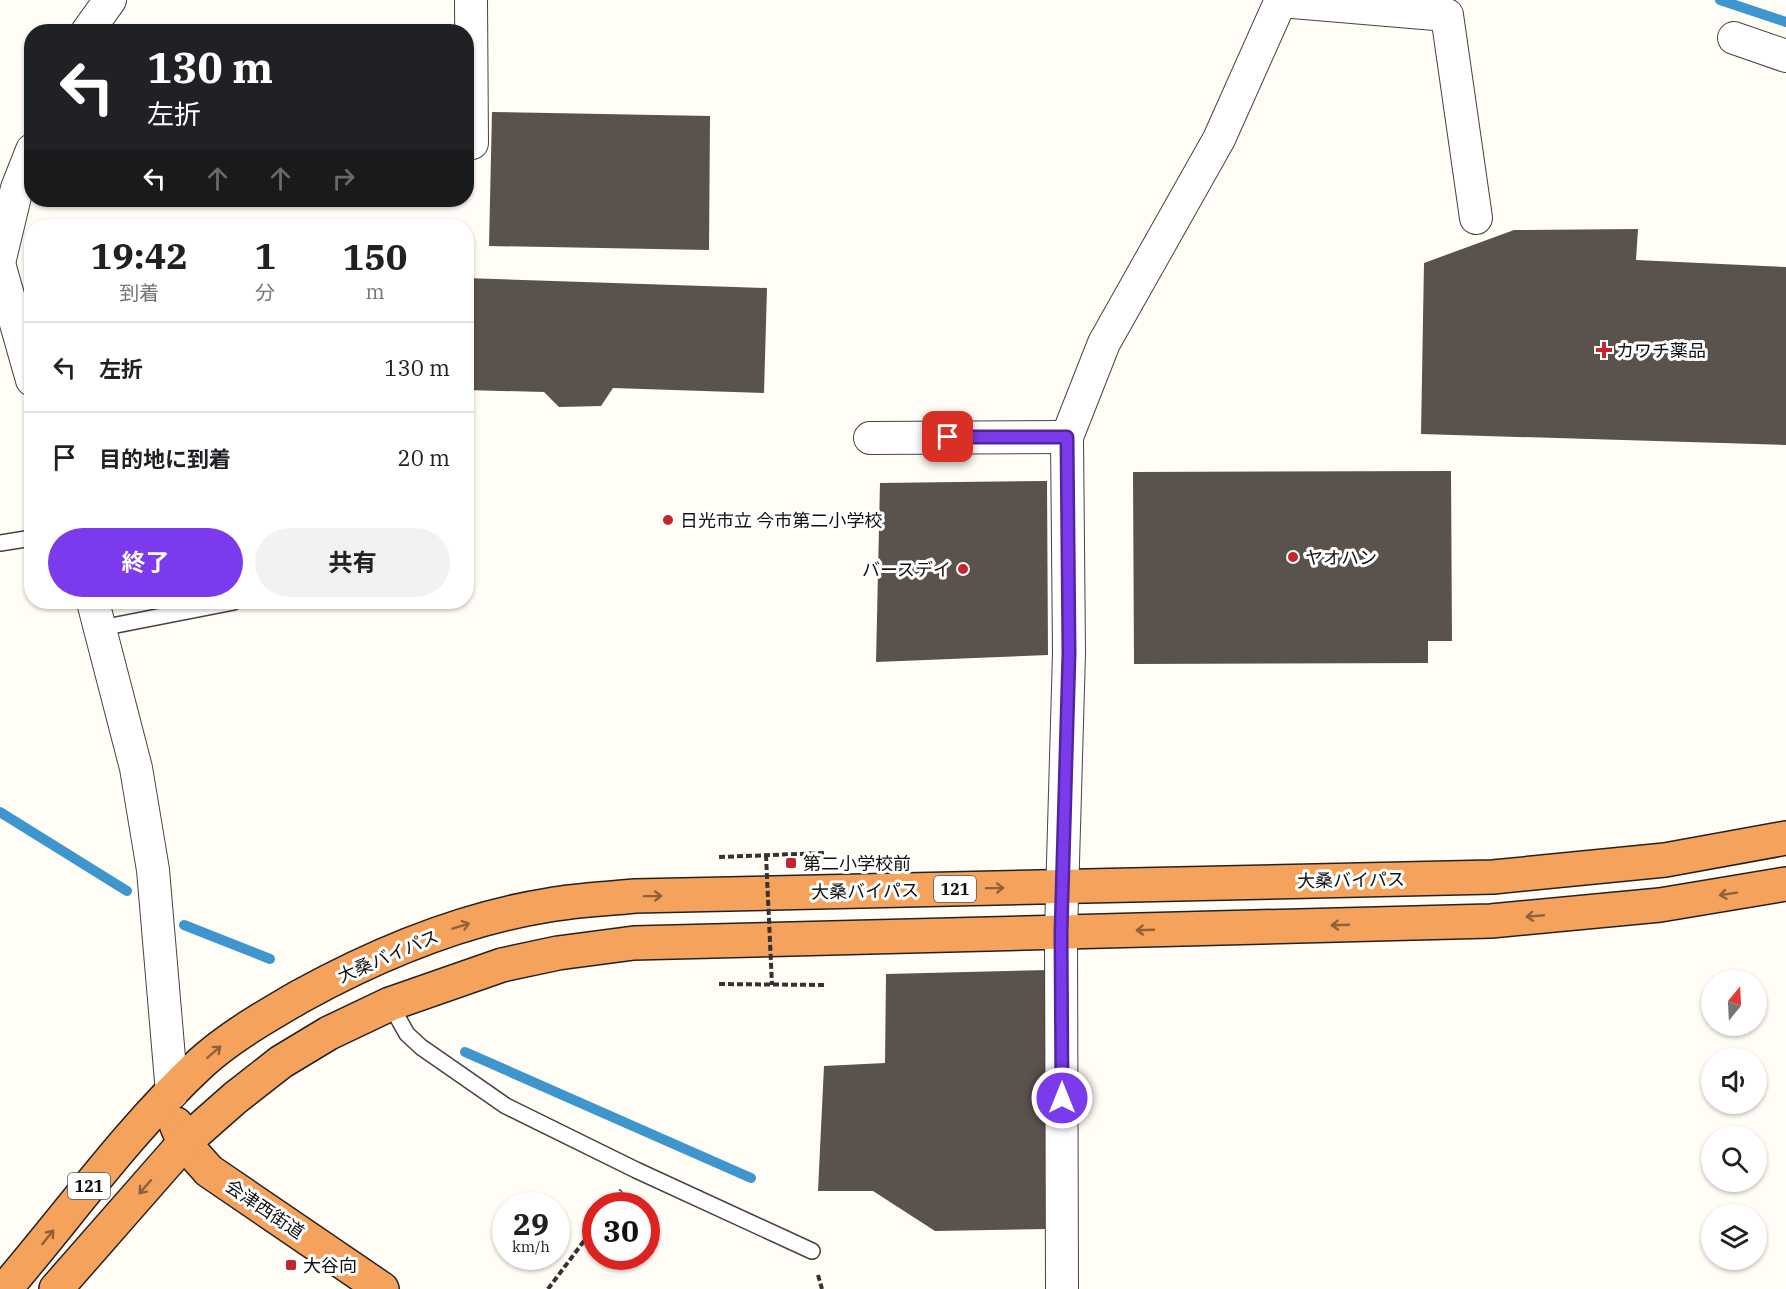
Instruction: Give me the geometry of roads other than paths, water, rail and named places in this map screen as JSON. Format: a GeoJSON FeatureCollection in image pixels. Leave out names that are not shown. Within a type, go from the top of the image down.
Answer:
{"type":"FeatureCollection","features":[{"type":"Feature","properties":{"kind":"highway","name":"大桑バイパス"},"geometry":{"type":"LineString","coordinates":[[172,1093],[201,1063],[224,1044],[257,1021],[339,975],[440,933],[493,917],[549,905],[635,896],[1493,877],[1665,860],[1786,837]]}},
{"type":"Feature","properties":{"kind":"highway","name":"121"},"geometry":{"type":"LineString","coordinates":[[58,1288],[184,1143],[235,1098],[281,1062],[328,1033],[390,1004],[502,965],[558,953],[634,943],[1491,921],[1660,904],[1786,884]]}},
{"type":"Feature","properties":{"kind":"highway","name":"会津西街道"},"geometry":{"type":"LineString","coordinates":[[172,1093],[175,1120],[184,1143],[209,1171],[382,1289]]}},
{"type":"Feature","properties":{"kind":"highway","name":"121"},"geometry":{"type":"LineString","coordinates":[[8,1286],[116,1152],[172,1093]]}},
{"type":"Feature","properties":{"kind":"street"},"geometry":{"type":"LineString","coordinates":[[93,24],[110,0]]}},
{"type":"Feature","properties":{"kind":"street"},"geometry":{"type":"LineString","coordinates":[[471,0],[471,24]]}},
{"type":"Feature","properties":{"kind":"street"},"geometry":{"type":"LineString","coordinates":[[1063,1288],[1061,932],[1069,653],[1067,437],[1104,343],[1219,139],[1281,0],[1447,15],[1476,218]]}},
{"type":"Feature","properties":{"kind":"street"},"geometry":{"type":"LineString","coordinates":[[1734,38],[1786,56]]}},
{"type":"Feature","properties":{"kind":"street"},"geometry":{"type":"LineString","coordinates":[[0,258],[17,188],[24,170]]}},
{"type":"Feature","properties":{"kind":"street"},"geometry":{"type":"LineString","coordinates":[[0,267],[24,352]]}},
{"type":"Feature","properties":{"kind":"street"},"geometry":{"type":"LineString","coordinates":[[870,438],[1067,437]]}},
{"type":"Feature","properties":{"kind":"street"},"geometry":{"type":"LineString","coordinates":[[97,614],[136,768],[153,870],[172,1093]]}},
{"type":"Feature","properties":{"kind":"lane"},"geometry":{"type":"LineString","coordinates":[[0,543],[24,539]]}},
{"type":"Feature","properties":{"kind":"lane"},"geometry":{"type":"LineString","coordinates":[[97,614],[154,609]]}},
{"type":"Feature","properties":{"kind":"lane"},"geometry":{"type":"LineString","coordinates":[[390,1004],[407,1034],[420,1047],[506,1106],[636,1170],[812,1251]]}},
{"type":"Feature","properties":{"kind":"waterway"},"geometry":{"type":"LineString","coordinates":[[1720,0],[1786,22]]}},
{"type":"Feature","properties":{"kind":"waterway"},"geometry":{"type":"LineString","coordinates":[[0,812],[127,891]]}},
{"type":"Feature","properties":{"kind":"waterway"},"geometry":{"type":"LineString","coordinates":[[184,925],[270,959]]}},
{"type":"Feature","properties":{"kind":"waterway"},"geometry":{"type":"LineString","coordinates":[[465,1052],[751,1178]]}},
{"type":"Feature","properties":{"kind":"place","name":"カワチ薬品"},"geometry":{"type":"Point","coordinates":[1604,350]}},
{"type":"Feature","properties":{"kind":"place","name":"日光市立 今市第二小学校"},"geometry":{"type":"Point","coordinates":[668,520]}},
{"type":"Feature","properties":{"kind":"place","name":"ヤオハン"},"geometry":{"type":"Point","coordinates":[1293,557]}},
{"type":"Feature","properties":{"kind":"place","name":"バースデイ"},"geometry":{"type":"Point","coordinates":[963,569]}},
{"type":"Feature","properties":{"kind":"place","name":"第二小学校前"},"geometry":{"type":"Point","coordinates":[791,863]}},
{"type":"Feature","properties":{"kind":"place","name":"大谷向"},"geometry":{"type":"Point","coordinates":[291,1265]}}]}
